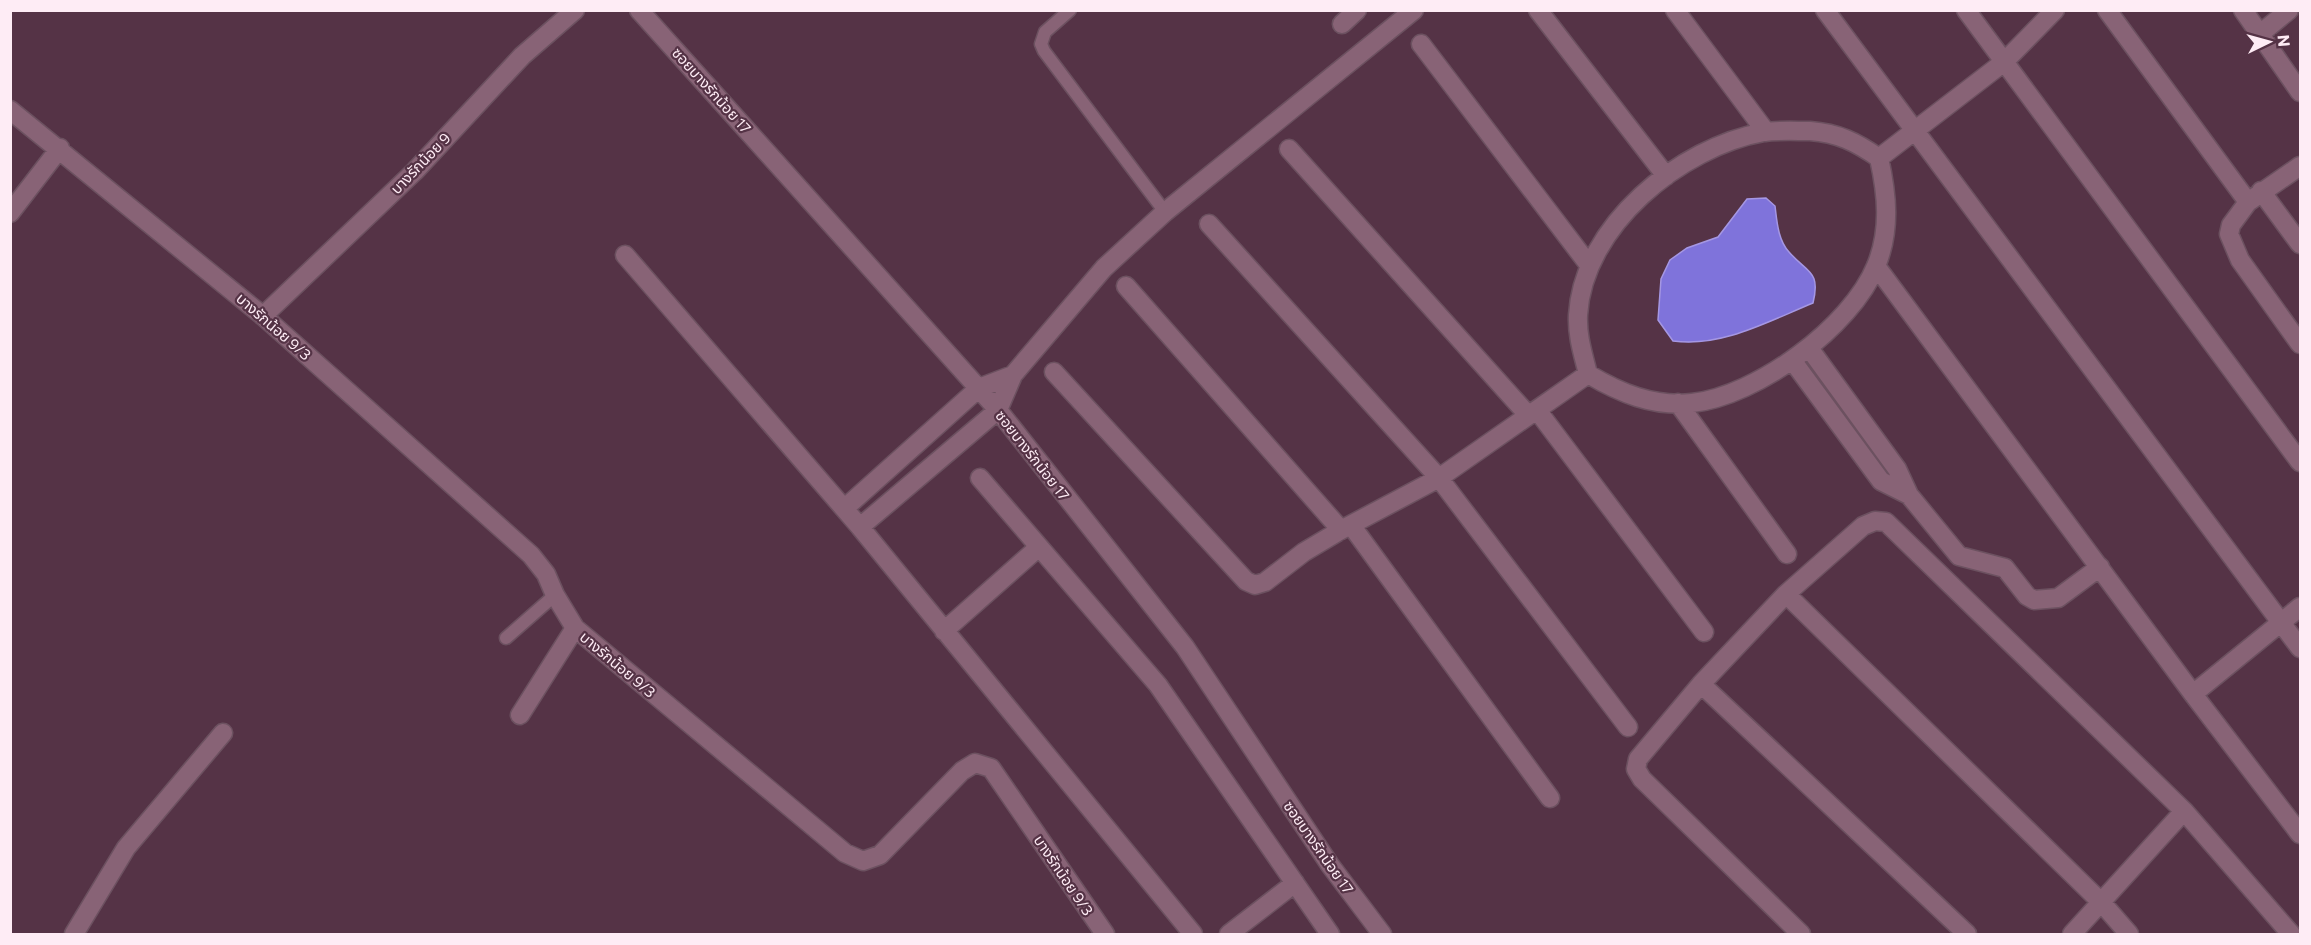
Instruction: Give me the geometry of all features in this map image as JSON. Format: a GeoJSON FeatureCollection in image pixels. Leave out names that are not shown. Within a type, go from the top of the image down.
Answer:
{"type":"FeatureCollection","features":[{"type":"Feature","properties":{"kind":"street","name":"บางรักน้อย 9"},"geometry":{"type":"LineString","coordinates":[[263,315],[415,171],[522,56],[575,10]]}},
{"type":"Feature","properties":{"kind":"street","name":"ซอยบางรักน้อย 17"},"geometry":{"type":"LineString","coordinates":[[639,10],[998,410],[1185,648],[1330,865],[1382,934]]}},
{"type":"Feature","properties":{"kind":"street"},"geometry":{"type":"LineString","coordinates":[[1342,24],[1357,10]]}},
{"type":"Feature","properties":{"kind":"street"},"geometry":{"type":"LineString","coordinates":[[860,527],[998,410],[1013,375],[1104,268],[1165,212],[1414,10]]}},
{"type":"Feature","properties":{"kind":"street"},"geometry":{"type":"LineString","coordinates":[[1538,10],[1666,176]]}},
{"type":"Feature","properties":{"kind":"street"},"geometry":{"type":"LineString","coordinates":[[1675,10],[1766,132]]}},
{"type":"Feature","properties":{"kind":"street"},"geometry":{"type":"LineString","coordinates":[[1825,10],[2301,648]]}},
{"type":"Feature","properties":{"kind":"street"},"geometry":{"type":"LineString","coordinates":[[1966,10],[2301,462]]}},
{"type":"Feature","properties":{"kind":"street"},"geometry":{"type":"LineString","coordinates":[[1879,158],[2004,62],[2055,10]]}},
{"type":"Feature","properties":{"kind":"street"},"geometry":{"type":"LineString","coordinates":[[2107,10],[2254,197],[2301,244]]}},
{"type":"Feature","properties":{"kind":"street"},"geometry":{"type":"LineString","coordinates":[[2242,10],[2301,92]]}},
{"type":"Feature","properties":{"kind":"street"},"geometry":{"type":"LineString","coordinates":[[2260,34],[2289,10]]}},
{"type":"Feature","properties":{"kind":"street"},"geometry":{"type":"LineString","coordinates":[[1421,44],[1589,265]]}},
{"type":"Feature","properties":{"kind":"street","name":"บางรักน้อย 9/3"},"geometry":{"type":"LineString","coordinates":[[10,110],[60,148],[263,315],[531,555],[546,574],[555,595],[575,628],[845,853],[863,861],[880,855],[962,771],[975,763],[991,768],[1105,934]]}},
{"type":"Feature","properties":{"kind":"street"},"geometry":{"type":"LineString","coordinates":[[1766,132],[1831,133],[1853,141],[1879,158],[1887,200],[1887,222],[1876,266],[1849,307],[1809,348],[1767,376],[1723,395],[1693,403],[1646,400],[1616,391],[1588,374],[1580,344],[1578,314],[1589,265],[1602,241],[1626,211],[1666,176],[1690,159],[1725,144],[1766,132]]}},
{"type":"Feature","properties":{"kind":"street"},"geometry":{"type":"LineString","coordinates":[[10,213],[60,148]]}},
{"type":"Feature","properties":{"kind":"street"},"geometry":{"type":"LineString","coordinates":[[1289,149],[1533,413],[1704,632]]}},
{"type":"Feature","properties":{"kind":"street"},"geometry":{"type":"LineString","coordinates":[[2301,166],[2254,197],[2231,225],[2229,234],[2240,260],[2301,344]]}},
{"type":"Feature","properties":{"kind":"street"},"geometry":{"type":"LineString","coordinates":[[1209,224],[1439,478],[1628,727]]}},
{"type":"Feature","properties":{"kind":"street"},"geometry":{"type":"LineString","coordinates":[[625,255],[845,508],[1193,934]]}},
{"type":"Feature","properties":{"kind":"street"},"geometry":{"type":"LineString","coordinates":[[1876,266],[2193,694],[2301,834]]}},
{"type":"Feature","properties":{"kind":"street"},"geometry":{"type":"LineString","coordinates":[[1125,286],[1346,528],[1550,798]]}},
{"type":"Feature","properties":{"kind":"street"},"geometry":{"type":"LineString","coordinates":[[1809,348],[1897,469],[1910,495],[1959,556],[2005,568],[2027,596],[2034,600],[2058,598],[2100,567]]}},
{"type":"Feature","properties":{"kind":"street"},"geometry":{"type":"LineString","coordinates":[[1792,360],[1881,481],[1910,495]]}},
{"type":"Feature","properties":{"kind":"street"},"geometry":{"type":"LineString","coordinates":[[1054,372],[1250,583],[1265,582],[1304,552],[1439,478],[1588,374]]}},
{"type":"Feature","properties":{"kind":"street"},"geometry":{"type":"LineString","coordinates":[[845,508],[980,388],[1013,375]]}},
{"type":"Feature","properties":{"kind":"street"},"geometry":{"type":"LineString","coordinates":[[1678,403],[1787,554]]}},
{"type":"Feature","properties":{"kind":"street"},"geometry":{"type":"LineString","coordinates":[[980,478],[1158,685],[1330,934]]}},
{"type":"Feature","properties":{"kind":"street"},"geometry":{"type":"LineString","coordinates":[[1801,934],[1642,779],[1636,769],[1638,759],[1701,684],[1786,594],[1863,526],[1875,521],[1886,522],[2184,811],[2291,934]]}},
{"type":"Feature","properties":{"kind":"street"},"geometry":{"type":"LineString","coordinates":[[944,631],[1040,546]]}},
{"type":"Feature","properties":{"kind":"street"},"geometry":{"type":"LineString","coordinates":[[1786,594],[2102,903],[2129,934]]}},
{"type":"Feature","properties":{"kind":"street"},"geometry":{"type":"LineString","coordinates":[[2193,694],[2301,607]]}},
{"type":"Feature","properties":{"kind":"street"},"geometry":{"type":"LineString","coordinates":[[520,715],[575,628]]}},
{"type":"Feature","properties":{"kind":"street"},"geometry":{"type":"LineString","coordinates":[[1701,684],[1967,934]]}},
{"type":"Feature","properties":{"kind":"street"},"geometry":{"type":"LineString","coordinates":[[74,934],[126,848],[223,733]]}},
{"type":"Feature","properties":{"kind":"street"},"geometry":{"type":"LineString","coordinates":[[2072,934],[2184,811]]}},
{"type":"Feature","properties":{"kind":"street"},"geometry":{"type":"LineString","coordinates":[[1229,934],[1295,883]]}},
{"type":"Feature","properties":{"kind":"lane"},"geometry":{"type":"LineString","coordinates":[[1070,10],[1045,32],[1041,44],[1044,51],[1165,212]]}},
{"type":"Feature","properties":{"kind":"lane"},"geometry":{"type":"LineString","coordinates":[[506,638],[555,595]]}},
{"type":"Feature","properties":{"kind":"shaded area"},"geometry":{"type":"Polygon","coordinates":[[[1766,198],[1775,206],[1779,231],[1785,247],[1814,278],[1813,303],[1727,337],[1709,341],[1673,341],[1658,320],[1661,279],[1670,260],[1687,248],[1718,237],[1747,199],[1766,198]]]}}]}
